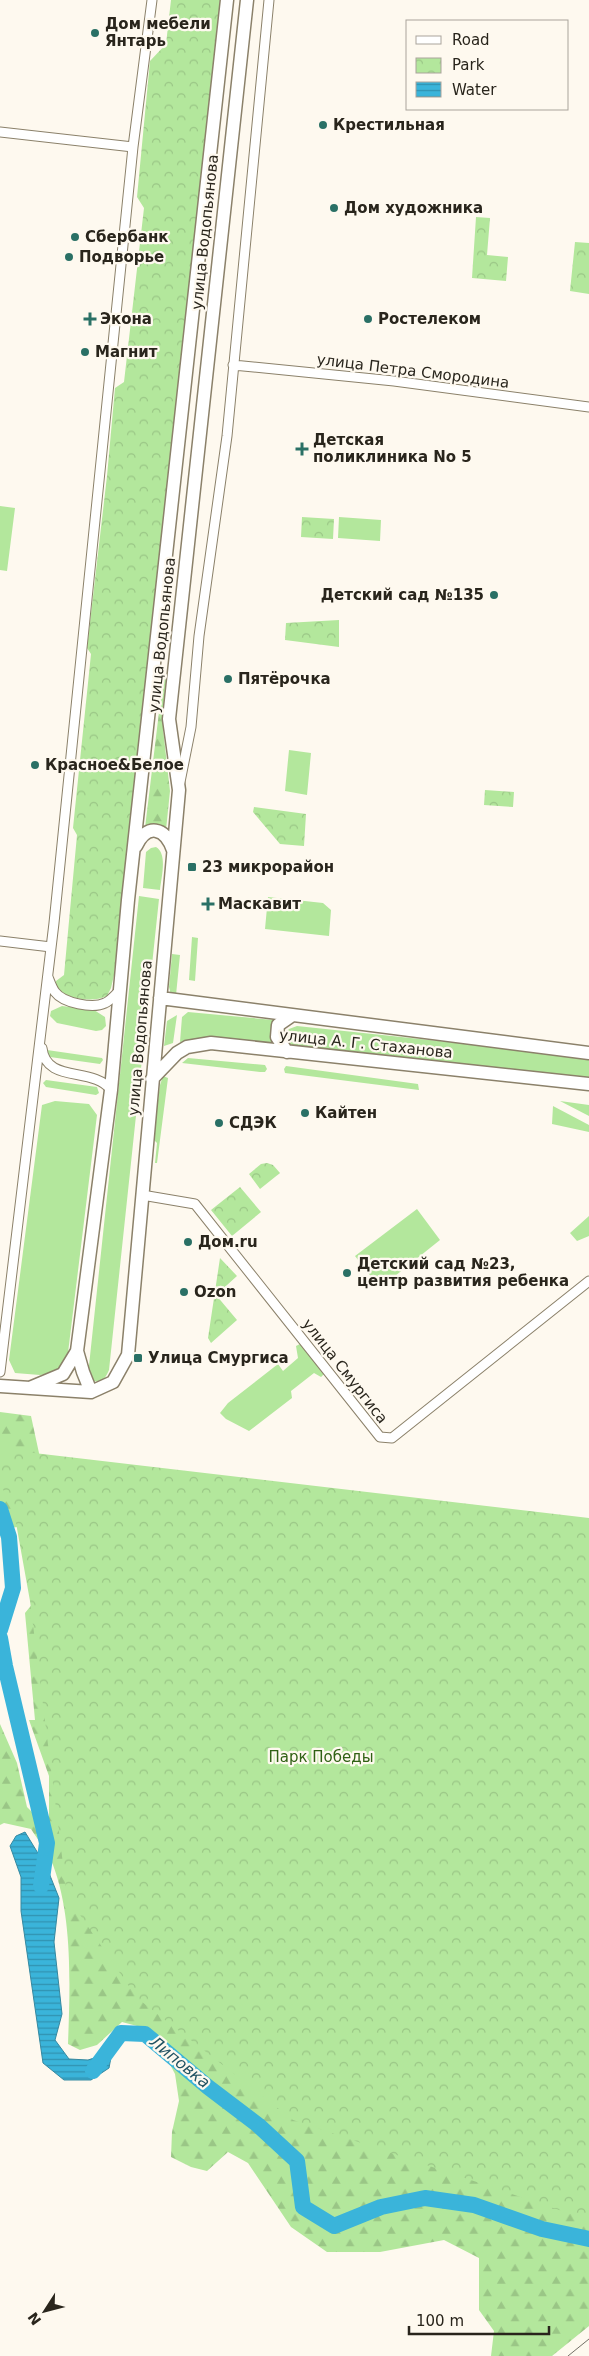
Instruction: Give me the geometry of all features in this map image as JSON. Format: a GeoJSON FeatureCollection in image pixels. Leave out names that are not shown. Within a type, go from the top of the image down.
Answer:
{"type":"FeatureCollection","features":[{"type":"Feature","properties":{"kind":"main road","name":"улица Водопьянова"},"geometry":{"type":"LineString","coordinates":[[227,0],[134,849],[111,1090],[77,1351],[82,1372],[91,1392],[113,1382],[128,1355],[179,790],[169,719],[247,0]]}},
{"type":"Feature","properties":{"kind":"main road"},"geometry":{"type":"LineString","coordinates":[[134,849],[143,835],[150,831],[159,831],[165,834],[173,850]]}},
{"type":"Feature","properties":{"kind":"main road","name":"улица А. Г. Стаханова"},"geometry":{"type":"LineString","coordinates":[[160,998],[589,1053]]}},
{"type":"Feature","properties":{"kind":"main road"},"geometry":{"type":"LineString","coordinates":[[287,1052],[277,1037],[277,1031],[278,1025],[291,1016]]}},
{"type":"Feature","properties":{"kind":"main road","name":"улица А. Г. Стаханова"},"geometry":{"type":"LineString","coordinates":[[152,1079],[177,1054],[187,1047],[211,1043],[589,1084]]}},
{"type":"Feature","properties":{"kind":"main road","name":"улица Водопьянова"},"geometry":{"type":"LineString","coordinates":[[27,1389],[63,1374],[77,1351]]}},
{"type":"Feature","properties":{"kind":"main road"},"geometry":{"type":"LineString","coordinates":[[0,1386],[91,1392]]}},
{"type":"Feature","properties":{"kind":"street"},"geometry":{"type":"LineString","coordinates":[[0,1372],[48,976],[133,147],[152,0]]}},
{"type":"Feature","properties":{"kind":"street"},"geometry":{"type":"LineString","coordinates":[[179,790],[191,727],[199,639],[227,436],[269,0]]}},
{"type":"Feature","properties":{"kind":"street"},"geometry":{"type":"LineString","coordinates":[[0,132],[133,147]]}},
{"type":"Feature","properties":{"kind":"street","name":"улица Петра Смородина"},"geometry":{"type":"LineString","coordinates":[[233,365],[394,381],[589,407]]}},
{"type":"Feature","properties":{"kind":"street"},"geometry":{"type":"LineString","coordinates":[[0,941],[51,947]]}},
{"type":"Feature","properties":{"kind":"street"},"geometry":{"type":"LineString","coordinates":[[48,976],[56,994],[66,1000],[91,1005],[106,1003],[120,990]]}},
{"type":"Feature","properties":{"kind":"street"},"geometry":{"type":"LineString","coordinates":[[40,1040],[45,1060],[55,1069],[86,1076],[107,1085],[111,1090]]}},
{"type":"Feature","properties":{"kind":"street","name":"улица Смургиса"},"geometry":{"type":"LineString","coordinates":[[142,1195],[195,1204],[331,1373],[380,1438],[392,1438],[589,1281]]}},
{"type":"Feature","properties":{"kind":"green space"},"geometry":{"type":"Polygon","coordinates":[[[171,0],[220,0],[114,975],[107,996],[94,999],[80,999],[61,992],[56,988],[56,981],[64,975],[77,835],[73,828],[91,654],[87,648],[115,388],[124,382],[144,208],[137,197],[150,61],[166,44],[171,0]]]}},
{"type":"Feature","properties":{"kind":"green space"},"geometry":{"type":"Polygon","coordinates":[[[476,217],[490,218],[487,255],[508,257],[506,281],[472,278],[476,217]]]}},
{"type":"Feature","properties":{"kind":"green space"},"geometry":{"type":"Polygon","coordinates":[[[575,242],[589,243],[589,294],[570,291],[575,242]]]}},
{"type":"Feature","properties":{"kind":"green space"},"geometry":{"type":"Polygon","coordinates":[[[0,506],[15,508],[7,571],[0,570],[0,506]]]}},
{"type":"Feature","properties":{"kind":"green space"},"geometry":{"type":"Polygon","coordinates":[[[302,517],[334,519],[333,539],[301,537],[302,517]]]}},
{"type":"Feature","properties":{"kind":"green space"},"geometry":{"type":"Polygon","coordinates":[[[339,517],[381,520],[380,541],[338,538],[339,517]]]}},
{"type":"Feature","properties":{"kind":"green space"},"geometry":{"type":"Polygon","coordinates":[[[339,620],[339,647],[285,640],[286,623],[339,620]]]}},
{"type":"Feature","properties":{"kind":"green space"},"geometry":{"type":"Polygon","coordinates":[[[163,679],[167,680],[163,729],[170,791],[166,830],[157,824],[145,828],[163,679]]]}},
{"type":"Feature","properties":{"kind":"green space"},"geometry":{"type":"Polygon","coordinates":[[[289,750],[311,753],[307,795],[285,791],[289,750]]]}},
{"type":"Feature","properties":{"kind":"green space"},"geometry":{"type":"Polygon","coordinates":[[[485,790],[514,792],[513,807],[484,805],[485,790]]]}},
{"type":"Feature","properties":{"kind":"green space"},"geometry":{"type":"Polygon","coordinates":[[[254,807],[306,814],[304,846],[280,844],[253,812],[254,807]]]}},
{"type":"Feature","properties":{"kind":"green space"},"geometry":{"type":"Polygon","coordinates":[[[156,847],[160,850],[163,861],[160,890],[143,888],[146,852],[156,847]]]}},
{"type":"Feature","properties":{"kind":"green space"},"geometry":{"type":"Polygon","coordinates":[[[139,896],[159,899],[109,1370],[103,1379],[92,1381],[88,1375],[139,896]]]}},
{"type":"Feature","properties":{"kind":"green space"},"geometry":{"type":"Polygon","coordinates":[[[268,897],[323,903],[331,910],[329,936],[265,929],[268,897]]]}},
{"type":"Feature","properties":{"kind":"green space"},"geometry":{"type":"Polygon","coordinates":[[[192,937],[198,938],[195,981],[189,980],[192,937]]]}},
{"type":"Feature","properties":{"kind":"green space"},"geometry":{"type":"Polygon","coordinates":[[[172,954],[180,955],[176,995],[171,995],[169,987],[172,954]]]}},
{"type":"Feature","properties":{"kind":"green space"},"geometry":{"type":"Polygon","coordinates":[[[62,1006],[94,1010],[105,1017],[106,1026],[102,1030],[96,1031],[57,1023],[50,1016],[51,1011],[62,1006]]]}},
{"type":"Feature","properties":{"kind":"green space"},"geometry":{"type":"Polygon","coordinates":[[[188,1012],[274,1020],[271,1044],[205,1038],[180,1042],[182,1017],[188,1012]]]}},
{"type":"Feature","properties":{"kind":"green space"},"geometry":{"type":"Polygon","coordinates":[[[177,1015],[173,1043],[164,1046],[167,1021],[177,1015]]]}},
{"type":"Feature","properties":{"kind":"green space"},"geometry":{"type":"Polygon","coordinates":[[[297,1026],[589,1057],[589,1080],[291,1048],[285,1042],[285,1034],[289,1029],[297,1026]]]}},
{"type":"Feature","properties":{"kind":"green space"},"geometry":{"type":"Polygon","coordinates":[[[47,1050],[102,1058],[103,1060],[100,1064],[50,1057],[47,1055],[47,1050]]]}},
{"type":"Feature","properties":{"kind":"green space"},"geometry":{"type":"Polygon","coordinates":[[[188,1058],[265,1065],[267,1069],[265,1072],[260,1072],[182,1063],[188,1058]]]}},
{"type":"Feature","properties":{"kind":"green space"},"geometry":{"type":"Polygon","coordinates":[[[286,1066],[418,1084],[419,1090],[285,1073],[284,1069],[286,1066]]]}},
{"type":"Feature","properties":{"kind":"green space"},"geometry":{"type":"Polygon","coordinates":[[[163,1076],[168,1078],[157,1163],[155,1163],[157,1143],[153,1139],[160,1085],[163,1076]]]}},
{"type":"Feature","properties":{"kind":"green space"},"geometry":{"type":"Polygon","coordinates":[[[46,1080],[97,1087],[99,1093],[96,1095],[46,1087],[43,1083],[46,1080]]]}},
{"type":"Feature","properties":{"kind":"green space"},"geometry":{"type":"Polygon","coordinates":[[[55,1101],[89,1104],[97,1115],[67,1361],[55,1373],[40,1375],[15,1373],[9,1360],[42,1105],[55,1101]]]}},
{"type":"Feature","properties":{"kind":"green space"},"geometry":{"type":"Polygon","coordinates":[[[560,1101],[589,1105],[589,1116],[560,1101]]]}},
{"type":"Feature","properties":{"kind":"green space"},"geometry":{"type":"Polygon","coordinates":[[[553,1106],[589,1125],[589,1132],[552,1124],[553,1106]]]}},
{"type":"Feature","properties":{"kind":"green space"},"geometry":{"type":"Polygon","coordinates":[[[261,1164],[273,1165],[280,1173],[260,1189],[249,1174],[261,1164]]]}},
{"type":"Feature","properties":{"kind":"green space"},"geometry":{"type":"Polygon","coordinates":[[[240,1187],[261,1212],[232,1236],[211,1210],[240,1187]]]}},
{"type":"Feature","properties":{"kind":"green space"},"geometry":{"type":"Polygon","coordinates":[[[417,1209],[440,1240],[380,1288],[355,1256],[417,1209]]]}},
{"type":"Feature","properties":{"kind":"green space"},"geometry":{"type":"Polygon","coordinates":[[[589,1216],[589,1236],[577,1241],[570,1233],[589,1216]]]}},
{"type":"Feature","properties":{"kind":"green space"},"geometry":{"type":"Polygon","coordinates":[[[220,1258],[237,1276],[216,1295],[237,1320],[211,1343],[208,1338],[220,1258]]]}},
{"type":"Feature","properties":{"kind":"green space"},"geometry":{"type":"Polygon","coordinates":[[[300,1344],[324,1374],[321,1377],[314,1373],[291,1391],[292,1398],[249,1431],[226,1419],[220,1413],[228,1403],[278,1364],[283,1371],[298,1358],[296,1346],[300,1344]]]}},
{"type":"Feature","properties":{"kind":"green space"},"geometry":{"type":"Polygon","coordinates":[[[0,1412],[31,1416],[45,1481],[26,1526],[0,1529],[0,1412]]]}},
{"type":"Feature","properties":{"kind":"green space","name":"Парк Победы"},"geometry":{"type":"Polygon","coordinates":[[[0,1449],[589,1518],[589,2220],[293,2120],[137,1998],[67,1896],[30,1601],[14,1512],[0,1483],[0,1449]]]}},
{"type":"Feature","properties":{"kind":"green space","name":"Парк Победы"},"geometry":{"type":"Polygon","coordinates":[[[42,1592],[589,1768],[589,2326],[552,2356],[491,2356],[494,2331],[479,2310],[479,2258],[444,2240],[380,2252],[327,2252],[291,2227],[248,2163],[228,2152],[207,2171],[191,2167],[171,2157],[172,2132],[179,2101],[175,2074],[152,2030],[122,2022],[97,2045],[80,2050],[68,2044],[69,1953],[64,1907],[53,1865],[31,1829],[4,1823],[0,1825],[0,1724],[17,1763],[27,1807],[49,1829],[49,1776],[29,1720],[35,1720],[25,1613],[42,1592]]]}},
{"type":"Feature","properties":{"kind":"water"},"geometry":{"type":"Polygon","coordinates":[[[25,1832],[47,1868],[59,1898],[54,1942],[62,2014],[55,2040],[69,2059],[88,2060],[112,2052],[109,2068],[91,2080],[64,2080],[43,2063],[21,1911],[21,1877],[10,1846],[16,1836],[25,1832]]]}},
{"type":"Feature","properties":{"kind":"waterway","name":"Липовка"},"geometry":{"type":"LineString","coordinates":[[0,1509],[9,1537],[13,1588],[0,1630]]}},
{"type":"Feature","properties":{"kind":"waterway","name":"Липовка"},"geometry":{"type":"LineString","coordinates":[[0,1638],[47,1843],[41,1886]]}},
{"type":"Feature","properties":{"kind":"waterway","name":"Липовка"},"geometry":{"type":"LineString","coordinates":[[93,2071],[121,2033],[145,2034],[208,2087],[258,2125],[297,2161],[303,2207],[334,2226],[381,2207],[425,2198],[474,2205],[542,2229],[589,2239]]}},
{"type":"Feature","properties":{"kind":"tram line"},"geometry":{"type":"LineString","coordinates":[[568,2356],[589,2339]]}},
{"type":"Feature","properties":{"kind":"place","name":"Дом мебели Янтарь"},"geometry":{"type":"Point","coordinates":[95,33]}},
{"type":"Feature","properties":{"kind":"place","name":"Крестильная"},"geometry":{"type":"Point","coordinates":[323,125]}},
{"type":"Feature","properties":{"kind":"place","name":"Дом художника"},"geometry":{"type":"Point","coordinates":[334,208]}},
{"type":"Feature","properties":{"kind":"place","name":"Сбербанк"},"geometry":{"type":"Point","coordinates":[75,237]}},
{"type":"Feature","properties":{"kind":"place","name":"Подворье"},"geometry":{"type":"Point","coordinates":[69,257]}},
{"type":"Feature","properties":{"kind":"place","name":"Экона"},"geometry":{"type":"Point","coordinates":[90,319]}},
{"type":"Feature","properties":{"kind":"place","name":"Ростелеком"},"geometry":{"type":"Point","coordinates":[368,319]}},
{"type":"Feature","properties":{"kind":"place","name":"Магнит"},"geometry":{"type":"Point","coordinates":[85,352]}},
{"type":"Feature","properties":{"kind":"place","name":"Детская поликлиника No 5"},"geometry":{"type":"Point","coordinates":[302,449]}},
{"type":"Feature","properties":{"kind":"place","name":"Детский сад №135"},"geometry":{"type":"Point","coordinates":[494,595]}},
{"type":"Feature","properties":{"kind":"place","name":"Пятёрочка"},"geometry":{"type":"Point","coordinates":[228,679]}},
{"type":"Feature","properties":{"kind":"place","name":"Красное&Белое"},"geometry":{"type":"Point","coordinates":[35,765]}},
{"type":"Feature","properties":{"kind":"place","name":"23 микрорайон"},"geometry":{"type":"Point","coordinates":[192,867]}},
{"type":"Feature","properties":{"kind":"place","name":"Маскавит"},"geometry":{"type":"Point","coordinates":[208,904]}},
{"type":"Feature","properties":{"kind":"place","name":"Кайтен"},"geometry":{"type":"Point","coordinates":[305,1113]}},
{"type":"Feature","properties":{"kind":"place","name":"СДЭК"},"geometry":{"type":"Point","coordinates":[219,1123]}},
{"type":"Feature","properties":{"kind":"place","name":"Дом.ru"},"geometry":{"type":"Point","coordinates":[188,1242]}},
{"type":"Feature","properties":{"kind":"place","name":"Детский сад №23, центр развития ребенка"},"geometry":{"type":"Point","coordinates":[347,1273]}},
{"type":"Feature","properties":{"kind":"place","name":"Ozon"},"geometry":{"type":"Point","coordinates":[184,1292]}},
{"type":"Feature","properties":{"kind":"place","name":"Улица Смургиса"},"geometry":{"type":"Point","coordinates":[138,1358]}}]}
